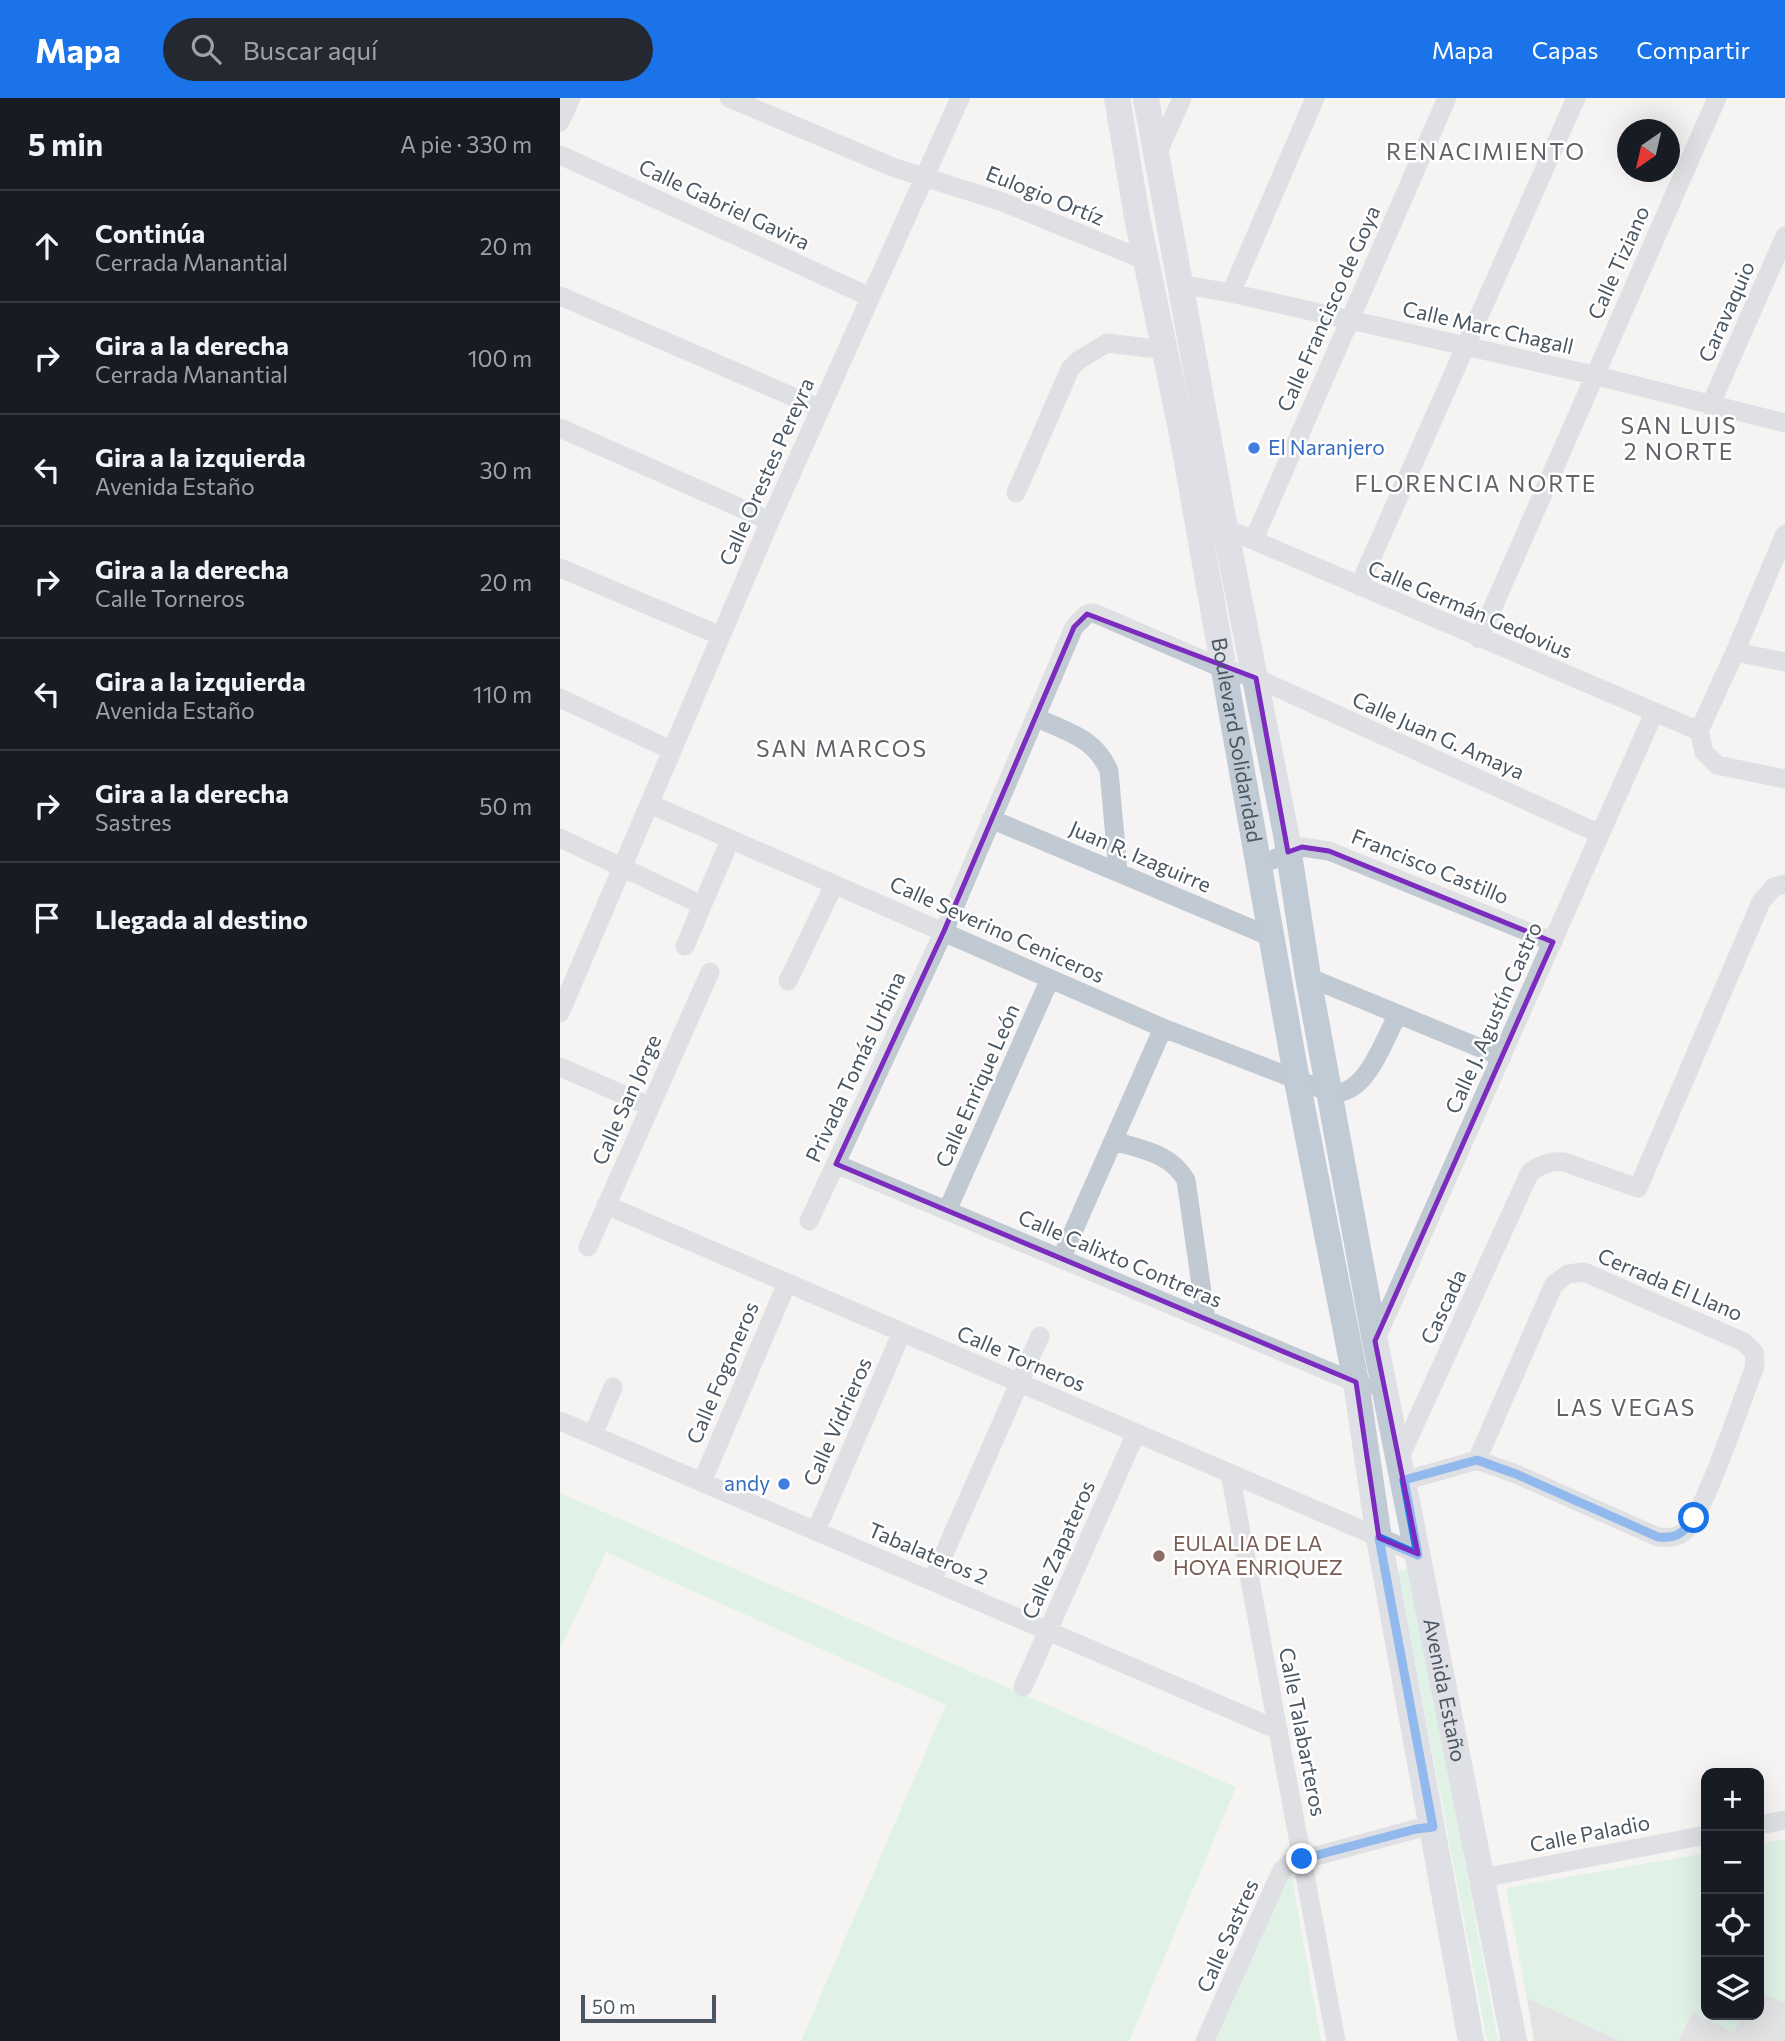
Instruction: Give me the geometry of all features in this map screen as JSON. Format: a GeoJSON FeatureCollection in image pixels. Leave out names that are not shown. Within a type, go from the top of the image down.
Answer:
{"type":"FeatureCollection","features":[{"type":"Feature","properties":{"kind":"main road","name":"Boulevard Solidaridad"},"geometry":{"type":"LineString","coordinates":[[1116,98],[1165,351],[1195,431],[1225,528],[1256,678],[1375,1341]]}},
{"type":"Feature","properties":{"kind":"main road","name":"Boulevard Solidaridad"},"geometry":{"type":"LineString","coordinates":[[1146,98],[1180,284],[1224,669],[1297,1081],[1356,1382]]}},
{"type":"Feature","properties":{"kind":"main road"},"geometry":{"type":"LineString","coordinates":[[1137,217],[1167,213]]}},
{"type":"Feature","properties":{"kind":"main road","name":"Avenida Estaño"},"geometry":{"type":"LineString","coordinates":[[1375,1341],[1514,2041]]}},
{"type":"Feature","properties":{"kind":"main road","name":"Avenida Estaño"},"geometry":{"type":"LineString","coordinates":[[1356,1382],[1379,1538],[1471,2041]]}},
{"type":"Feature","properties":{"kind":"street"},"geometry":{"type":"LineString","coordinates":[[560,122],[570,98]]}},
{"type":"Feature","properties":{"kind":"street","name":"Eulogio Ortíz"},"geometry":{"type":"LineString","coordinates":[[729,98],[895,168],[953,184],[1000,201],[1147,261]]}},
{"type":"Feature","properties":{"kind":"street","name":"Calle Orestes Pereyra"},"geometry":{"type":"LineString","coordinates":[[560,1013],[770,521],[960,98]]}},
{"type":"Feature","properties":{"kind":"street"},"geometry":{"type":"LineString","coordinates":[[1156,157],[1182,98]]}},
{"type":"Feature","properties":{"kind":"street"},"geometry":{"type":"LineString","coordinates":[[1231,293],[1315,98]]}},
{"type":"Feature","properties":{"kind":"street","name":"Calle Francisco de Goya"},"geometry":{"type":"LineString","coordinates":[[1254,539],[1447,98]]}},
{"type":"Feature","properties":{"kind":"street"},"geometry":{"type":"LineString","coordinates":[[1359,586],[1576,98]]}},
{"type":"Feature","properties":{"kind":"street","name":"Calle Tiziano"},"geometry":{"type":"LineString","coordinates":[[1479,639],[1717,98]]}},
{"type":"Feature","properties":{"kind":"street","name":"Calle Gabriel Gavira"},"geometry":{"type":"LineString","coordinates":[[560,155],[870,297]]}},
{"type":"Feature","properties":{"kind":"street","name":"Caravaquio"},"geometry":{"type":"LineString","coordinates":[[1710,405],[1785,236]]}},
{"type":"Feature","properties":{"kind":"street","name":"Calle Marc Chagall"},"geometry":{"type":"LineString","coordinates":[[1180,284],[1231,293],[1593,375],[1785,423]]}},
{"type":"Feature","properties":{"kind":"street"},"geometry":{"type":"LineString","coordinates":[[560,296],[820,408]]}},
{"type":"Feature","properties":{"kind":"street"},"geometry":{"type":"LineString","coordinates":[[1016,493],[1070,369],[1079,360],[1107,342],[1165,351]]}},
{"type":"Feature","properties":{"kind":"street"},"geometry":{"type":"LineString","coordinates":[[560,428],[770,521]]}},
{"type":"Feature","properties":{"kind":"street","name":"Calle Germán Gedovius"},"geometry":{"type":"LineString","coordinates":[[1225,528],[1699,731]]}},
{"type":"Feature","properties":{"kind":"street"},"geometry":{"type":"LineString","coordinates":[[1783,545],[1699,731],[1704,752],[1717,765],[1785,779]]}},
{"type":"Feature","properties":{"kind":"street"},"geometry":{"type":"LineString","coordinates":[[560,568],[721,636]]}},
{"type":"Feature","properties":{"kind":"street","name":"Calle Juan G. Amaya"},"geometry":{"type":"LineString","coordinates":[[1035,717],[1074,626],[1087,614],[1094,613],[1224,669],[1256,678],[1600,834]]}},
{"type":"Feature","properties":{"kind":"street"},"geometry":{"type":"LineString","coordinates":[[1735,653],[1785,662]]}},
{"type":"Feature","properties":{"kind":"street"},"geometry":{"type":"LineString","coordinates":[[560,698],[671,750]]}},
{"type":"Feature","properties":{"kind":"street","name":"Calle J. Agustín Castro"},"geometry":{"type":"LineString","coordinates":[[1375,1341],[1654,713]]}},
{"type":"Feature","properties":{"kind":"street"},"geometry":{"type":"LineString","coordinates":[[1035,717],[1091,743],[1102,756],[1109,771],[1118,871]]}},
{"type":"Feature","properties":{"kind":"street","name":"Privada Tomás Urbina"},"geometry":{"type":"LineString","coordinates":[[809,1221],[944,931],[1035,717]]}},
{"type":"Feature","properties":{"kind":"street","name":"Calle Severino Ceniceros"},"geometry":{"type":"LineString","coordinates":[[650,804],[1163,1028],[1329,1092]]}},
{"type":"Feature","properties":{"kind":"street","name":"Juan R. Izaguirre"},"geometry":{"type":"LineString","coordinates":[[991,819],[1271,937]]}},
{"type":"Feature","properties":{"kind":"street"},"geometry":{"type":"LineString","coordinates":[[560,838],[702,905]]}},
{"type":"Feature","properties":{"kind":"street"},"geometry":{"type":"LineString","coordinates":[[685,946],[730,840]]}},
{"type":"Feature","properties":{"kind":"street","name":"Francisco Castillo"},"geometry":{"type":"LineString","coordinates":[[1288,852],[1303,847],[1329,850],[1553,942]]}},
{"type":"Feature","properties":{"kind":"street"},"geometry":{"type":"LineString","coordinates":[[1258,866],[1288,852]]}},
{"type":"Feature","properties":{"kind":"street","name":"Cascada"},"geometry":{"type":"LineString","coordinates":[[1401,1470],[1530,1172],[1541,1164],[1564,1162],[1638,1188],[1761,902],[1774,887],[1785,884]]}},
{"type":"Feature","properties":{"kind":"street"},"geometry":{"type":"LineString","coordinates":[[788,981],[834,885]]}},
{"type":"Feature","properties":{"kind":"street","name":"Calle San Jorge"},"geometry":{"type":"LineString","coordinates":[[588,1247],[709,971]]}},
{"type":"Feature","properties":{"kind":"street"},"geometry":{"type":"LineString","coordinates":[[1308,977],[1502,1057]]}},
{"type":"Feature","properties":{"kind":"street","name":"Calle Enrique León"},"geometry":{"type":"LineString","coordinates":[[947,1211],[1050,979]]}},
{"type":"Feature","properties":{"kind":"street"},"geometry":{"type":"LineString","coordinates":[[1329,1092],[1344,1092],[1358,1084],[1367,1073],[1398,1014]]}},
{"type":"Feature","properties":{"kind":"street"},"geometry":{"type":"LineString","coordinates":[[1061,1259],[1163,1028]]}},
{"type":"Feature","properties":{"kind":"street"},"geometry":{"type":"LineString","coordinates":[[560,1067],[649,1106]]}},
{"type":"Feature","properties":{"kind":"street"},"geometry":{"type":"LineString","coordinates":[[1114,1140],[1167,1158],[1179,1168],[1186,1180],[1206,1320]]}},
{"type":"Feature","properties":{"kind":"street","name":"Calle Calixto Contreras"},"geometry":{"type":"LineString","coordinates":[[836,1164],[1386,1395]]}},
{"type":"Feature","properties":{"kind":"street","name":"Calle Torneros"},"geometry":{"type":"LineString","coordinates":[[606,1205],[1418,1555]]}},
{"type":"Feature","properties":{"kind":"street","name":"Cerrada El Llano"},"geometry":{"type":"LineString","coordinates":[[1584,1272],[1744,1342],[1754,1352],[1755,1366],[1701,1504],[1684,1532],[1670,1538],[1658,1537],[1516,1474],[1477,1460],[1554,1284],[1568,1274],[1584,1272]]}},
{"type":"Feature","properties":{"kind":"street","name":"Calle Fogoneros"},"geometry":{"type":"LineString","coordinates":[[702,1482],[787,1283]]}},
{"type":"Feature","properties":{"kind":"street","name":"Calle Vidrieros"},"geometry":{"type":"LineString","coordinates":[[816,1531],[902,1332]]}},
{"type":"Feature","properties":{"kind":"street"},"geometry":{"type":"LineString","coordinates":[[932,1581],[1040,1336]]}},
{"type":"Feature","properties":{"kind":"street"},"geometry":{"type":"LineString","coordinates":[[593,1435],[613,1387]]}},
{"type":"Feature","properties":{"kind":"street","name":"Tabalateros 2"},"geometry":{"type":"LineString","coordinates":[[560,1421],[1278,1730]]}},
{"type":"Feature","properties":{"kind":"street","name":"Calle Zapateros"},"geometry":{"type":"LineString","coordinates":[[1023,1687],[1136,1433]]}},
{"type":"Feature","properties":{"kind":"street"},"geometry":{"type":"LineString","coordinates":[[1401,1470],[1477,1460]]}},
{"type":"Feature","properties":{"kind":"street","name":"Calle Talabarteros"},"geometry":{"type":"LineString","coordinates":[[1230,1474],[1336,2041]]}},
{"type":"Feature","properties":{"kind":"street"},"geometry":{"type":"LineString","coordinates":[[1764,1824],[1785,1820]]}},
{"type":"Feature","properties":{"kind":"street"},"geometry":{"type":"LineString","coordinates":[[1302,1859],[1433,1827]]}},
{"type":"Feature","properties":{"kind":"street","name":"Calle Paladio"},"geometry":{"type":"LineString","coordinates":[[1482,1878],[1701,1836]]}},
{"type":"Feature","properties":{"kind":"street","name":"Calle Sastres"},"geometry":{"type":"LineString","coordinates":[[1205,2041],[1282,1871],[1290,1863],[1302,1859]]}},
{"type":"Feature","properties":{"kind":"highlighted area"},"geometry":{"type":"Polygon","coordinates":[[[1087,614],[1256,678],[1288,852],[1302,847],[1329,851],[1553,942],[1375,1341],[1418,1554],[1379,1538],[1356,1382],[836,1164],[944,931],[1074,627],[1087,614]]]}},
{"type":"Feature","properties":{"kind":"green space"},"geometry":{"type":"Polygon","coordinates":[[[560,1493],[1236,1787],[1129,2041],[801,2041],[946,1705],[606,1552],[560,1649],[560,1493]]]}},
{"type":"Feature","properties":{"kind":"green space"},"geometry":{"type":"Polygon","coordinates":[[[1410,1569],[1498,2041],[1487,2041],[1398,1571],[1410,1569]]]}},
{"type":"Feature","properties":{"kind":"green space"},"geometry":{"type":"Polygon","coordinates":[[[1785,1839],[1785,2003],[1764,1993],[1764,1843],[1785,1839]]]}},
{"type":"Feature","properties":{"kind":"green space"},"geometry":{"type":"Polygon","coordinates":[[[1701,1854],[1701,2016],[1692,2012],[1679,2041],[1620,2041],[1527,1998],[1506,1888],[1701,1854]]]}},
{"type":"Feature","properties":{"kind":"green space"},"geometry":{"type":"Polygon","coordinates":[[[1291,1874],[1321,2041],[1216,2041],[1291,1874]]]}},
{"type":"Feature","properties":{"kind":"green space"},"geometry":{"type":"Polygon","coordinates":[[[1709,2020],[1740,2020],[1734,2032],[1709,2020]]]}},
{"type":"Feature","properties":{"kind":"building"},"geometry":{"type":"Polygon","coordinates":[[[1764,1993],[1785,2003],[1785,2041],[1679,2041],[1692,2012],[1701,2016],[1701,2020],[1709,2020],[1734,2032],[1740,2020],[1764,2020],[1764,1993]]]}},
{"type":"Feature","properties":{"kind":"building"},"geometry":{"type":"Polygon","coordinates":[[[1527,1998],[1620,2041],[1534,2041],[1527,1998]]]}},
{"type":"Feature","properties":{"kind":"place","name":"El Naranjero"},"geometry":{"type":"Point","coordinates":[1254,448]}},
{"type":"Feature","properties":{"kind":"place","name":"andy"},"geometry":{"type":"Point","coordinates":[784,1484]}},
{"type":"Feature","properties":{"kind":"place","name":"EULALIA DE LA HOYA ENRIQUEZ"},"geometry":{"type":"Point","coordinates":[1159,1556]}},
{"type":"Feature","properties":{"kind":"district","name":"RENACIMIENTO"},"geometry":{"type":"Point","coordinates":[1486,152]}},
{"type":"Feature","properties":{"kind":"district","name":"SAN LUIS 2 NORTE"},"geometry":{"type":"Point","coordinates":[1679,439]}},
{"type":"Feature","properties":{"kind":"district","name":"FLORENCIA NORTE"},"geometry":{"type":"Point","coordinates":[1476,484]}},
{"type":"Feature","properties":{"kind":"district","name":"SAN MARCOS"},"geometry":{"type":"Point","coordinates":[842,749]}},
{"type":"Feature","properties":{"kind":"district","name":"LAS VEGAS"},"geometry":{"type":"Point","coordinates":[1626,1408]}},
{"type":"Feature","properties":{"kind":"route"},"geometry":{"type":"LineString","coordinates":[[1302,1859],[1433,1827],[1379,1538],[1418,1555],[1404,1480],[1477,1460],[1516,1474],[1658,1537],[1670,1538],[1684,1532],[1694,1518]]}}]}
